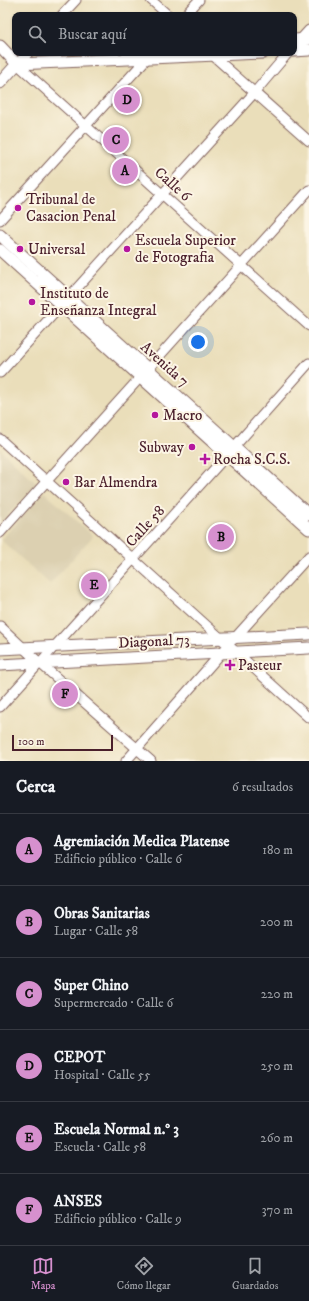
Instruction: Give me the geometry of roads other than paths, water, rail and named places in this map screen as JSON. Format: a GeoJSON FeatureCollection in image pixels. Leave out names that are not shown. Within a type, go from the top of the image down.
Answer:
{"type":"FeatureCollection","features":[{"type":"Feature","properties":{"kind":"main road","name":"Calle 6"},"geometry":{"type":"LineString","coordinates":[[6,49],[18,64]]}},
{"type":"Feature","properties":{"kind":"main road"},"geometry":{"type":"LineString","coordinates":[[297,51],[309,50]]}},
{"type":"Feature","properties":{"kind":"main road"},"geometry":{"type":"LineString","coordinates":[[0,83],[18,64],[149,56]]}},
{"type":"Feature","properties":{"kind":"main road","name":"Avenida 7"},"geometry":{"type":"LineString","coordinates":[[0,235],[65,301],[231,451],[309,528]]}},
{"type":"Feature","properties":{"kind":"main road","name":"Avenida 7"},"geometry":{"type":"LineString","coordinates":[[0,250],[65,301]]}},
{"type":"Feature","properties":{"kind":"main road","name":"Avenida 7"},"geometry":{"type":"LineString","coordinates":[[231,451],[309,515]]}},
{"type":"Feature","properties":{"kind":"main road","name":"Diagonal 73"},"geometry":{"type":"LineString","coordinates":[[0,665],[230,646],[309,634]]}},
{"type":"Feature","properties":{"kind":"main road","name":"Diagonal 73"},"geometry":{"type":"LineString","coordinates":[[0,649],[220,638],[230,646],[309,648]]}},
{"type":"Feature","properties":{"kind":"street"},"geometry":{"type":"LineString","coordinates":[[65,12],[76,0]]}},
{"type":"Feature","properties":{"kind":"street"},"geometry":{"type":"LineString","coordinates":[[152,0],[165,12]]}},
{"type":"Feature","properties":{"kind":"street"},"geometry":{"type":"LineString","coordinates":[[188,12],[199,0]]}},
{"type":"Feature","properties":{"kind":"street"},"geometry":{"type":"LineString","coordinates":[[299,42],[309,30]]}},
{"type":"Feature","properties":{"kind":"street"},"geometry":{"type":"LineString","coordinates":[[18,64],[25,56]]}},
{"type":"Feature","properties":{"kind":"street"},"geometry":{"type":"LineString","coordinates":[[0,220],[149,56]]}},
{"type":"Feature","properties":{"kind":"street"},"geometry":{"type":"LineString","coordinates":[[214,56],[309,141]]}},
{"type":"Feature","properties":{"kind":"street"},"geometry":{"type":"LineString","coordinates":[[0,373],[255,92],[285,56]]}},
{"type":"Feature","properties":{"kind":"street","name":"Calle 6"},"geometry":{"type":"LineString","coordinates":[[18,64],[309,326]]}},
{"type":"Feature","properties":{"kind":"street"},"geometry":{"type":"LineString","coordinates":[[0,533],[309,190]]}},
{"type":"Feature","properties":{"kind":"street","name":"Calle 58"},"geometry":{"type":"LineString","coordinates":[[0,707],[134,560],[309,363]]}},
{"type":"Feature","properties":{"kind":"street"},"geometry":{"type":"LineString","coordinates":[[0,439],[220,638]]}},
{"type":"Feature","properties":{"kind":"street"},"geometry":{"type":"LineString","coordinates":[[126,761],[309,556]]}},
{"type":"Feature","properties":{"kind":"street"},"geometry":{"type":"LineString","coordinates":[[0,626],[151,761]]}},
{"type":"Feature","properties":{"kind":"street"},"geometry":{"type":"LineString","coordinates":[[230,646],[309,718]]}},
{"type":"Feature","properties":{"kind":"place","name":"CEPOT"},"geometry":{"type":"Point","coordinates":[127,100]}},
{"type":"Feature","properties":{"kind":"place","name":"Super Chino"},"geometry":{"type":"Point","coordinates":[116,140]}},
{"type":"Feature","properties":{"kind":"place","name":"Agremiación Medica Platense"},"geometry":{"type":"Point","coordinates":[125,171]}},
{"type":"Feature","properties":{"kind":"place","name":"Tribunal de Casacion Penal"},"geometry":{"type":"Point","coordinates":[18,208]}},
{"type":"Feature","properties":{"kind":"place","name":"Universal"},"geometry":{"type":"Point","coordinates":[20,249]}},
{"type":"Feature","properties":{"kind":"place","name":"Escuela Superior de Fotografia"},"geometry":{"type":"Point","coordinates":[127,249]}},
{"type":"Feature","properties":{"kind":"place","name":"Instituto de Enseñanza Integral"},"geometry":{"type":"Point","coordinates":[32,302]}},
{"type":"Feature","properties":{"kind":"place","name":"Macro"},"geometry":{"type":"Point","coordinates":[155,415]}},
{"type":"Feature","properties":{"kind":"place","name":"Subway"},"geometry":{"type":"Point","coordinates":[192,447]}},
{"type":"Feature","properties":{"kind":"place","name":"Rocha S.C.S."},"geometry":{"type":"Point","coordinates":[205,459]}},
{"type":"Feature","properties":{"kind":"place","name":"Bar Almendra"},"geometry":{"type":"Point","coordinates":[66,482]}},
{"type":"Feature","properties":{"kind":"place","name":"Obras Sanitarias"},"geometry":{"type":"Point","coordinates":[221,537]}},
{"type":"Feature","properties":{"kind":"place","name":"Escuela Normal n.° 3"},"geometry":{"type":"Point","coordinates":[94,585]}},
{"type":"Feature","properties":{"kind":"place","name":"Pasteur"},"geometry":{"type":"Point","coordinates":[230,665]}},
{"type":"Feature","properties":{"kind":"place","name":"ANSES"},"geometry":{"type":"Point","coordinates":[65,694]}}]}
